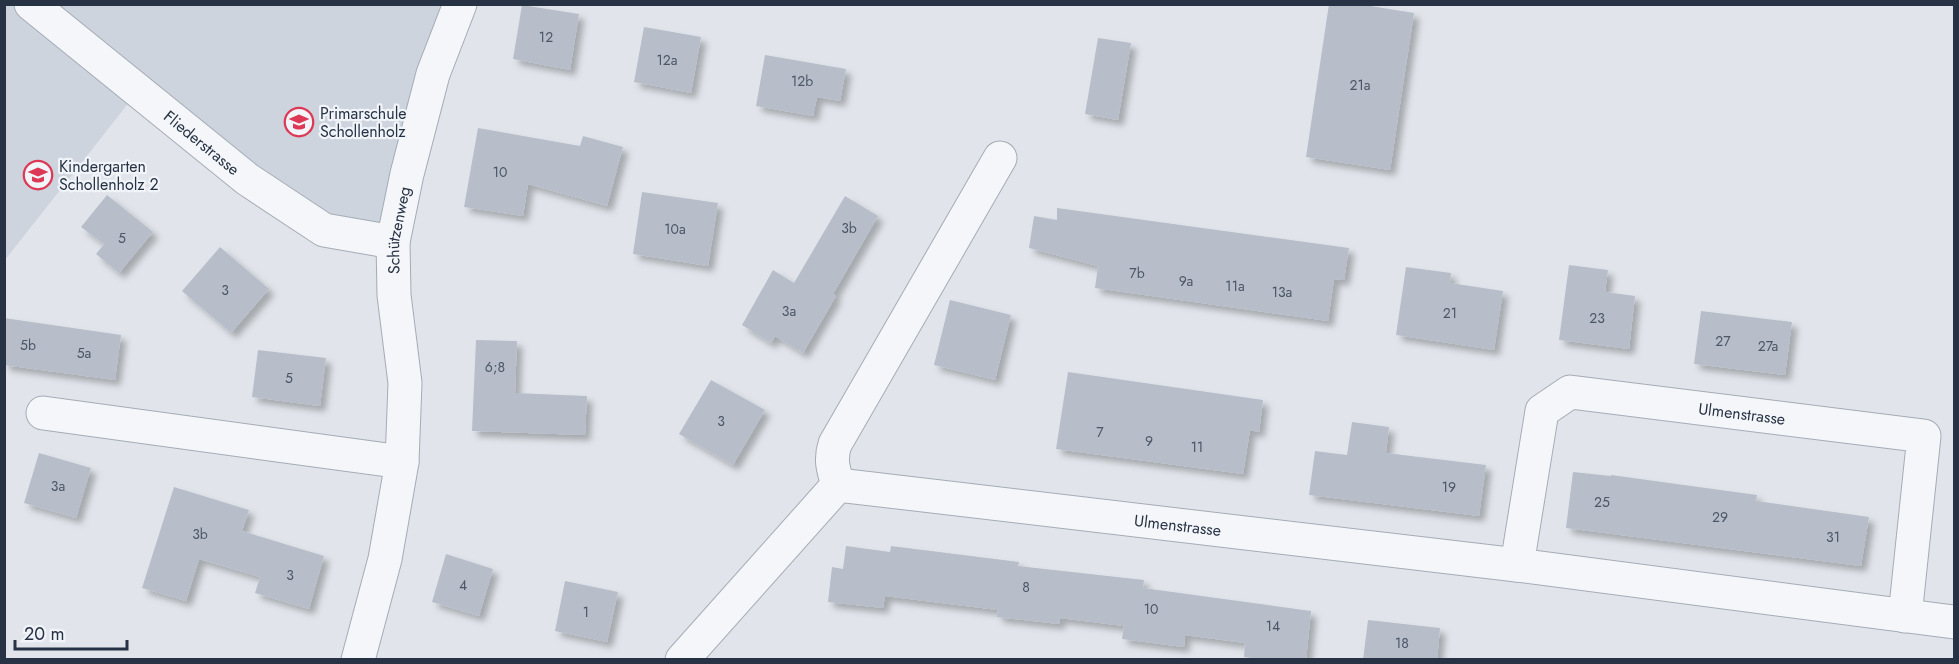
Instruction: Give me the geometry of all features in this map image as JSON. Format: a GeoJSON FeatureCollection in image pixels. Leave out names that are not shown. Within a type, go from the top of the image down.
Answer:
{"type":"FeatureCollection","features":[{"type":"Feature","properties":{"kind":"street","name":"Fliederstrasse"},"geometry":{"type":"LineString","coordinates":[[31,4],[247,178],[324,230],[393,242]]}},
{"type":"Feature","properties":{"kind":"street","name":"Schützenweg"},"geometry":{"type":"LineString","coordinates":[[358,660],[385,559],[402,462],[405,383],[394,295],[393,242],[406,174],[433,74],[460,4]]}},
{"type":"Feature","properties":{"kind":"street"},"geometry":{"type":"LineString","coordinates":[[682,660],[838,484],[832,466],[835,444],[1000,158]]}},
{"type":"Feature","properties":{"kind":"street","name":"Ulmenstrasse"},"geometry":{"type":"LineString","coordinates":[[1517,566],[1542,411],[1570,392],[1923,436],[1905,616]]}},
{"type":"Feature","properties":{"kind":"street"},"geometry":{"type":"LineString","coordinates":[[43,413],[402,462]]}},
{"type":"Feature","properties":{"kind":"street","name":"Ulmenstrasse"},"geometry":{"type":"LineString","coordinates":[[838,484],[1517,566],[1954,622]]}},
{"type":"Feature","properties":{"kind":"shaded area","name":"Primarschule Schollenholz"},"geometry":{"type":"Polygon","coordinates":[[[5,5],[460,5],[393,242],[324,230],[138,91],[5,260],[5,5]]]}},
{"type":"Feature","properties":{"kind":"building"},"geometry":{"type":"Polygon","coordinates":[[[1329,4],[1358,4],[1414,13],[1390,170],[1306,157],[1329,4]]]}},
{"type":"Feature","properties":{"kind":"building"},"geometry":{"type":"Polygon","coordinates":[[[522,5],[579,14],[570,70],[513,59],[522,5]]]}},
{"type":"Feature","properties":{"kind":"building"},"geometry":{"type":"Polygon","coordinates":[[[644,27],[701,37],[691,93],[634,82],[644,27]]]}},
{"type":"Feature","properties":{"kind":"building"},"geometry":{"type":"Polygon","coordinates":[[[1098,38],[1131,43],[1118,120],[1085,114],[1098,38]]]}},
{"type":"Feature","properties":{"kind":"building"},"geometry":{"type":"Polygon","coordinates":[[[765,55],[846,69],[840,101],[817,97],[813,116],[756,106],[765,55]]]}},
{"type":"Feature","properties":{"kind":"building"},"geometry":{"type":"Polygon","coordinates":[[[478,128],[580,146],[583,136],[623,147],[607,206],[528,184],[523,216],[464,207],[478,128]]]}},
{"type":"Feature","properties":{"kind":"building"},"geometry":{"type":"Polygon","coordinates":[[[642,192],[718,203],[708,266],[633,254],[642,192]]]}},
{"type":"Feature","properties":{"kind":"building"},"geometry":{"type":"Polygon","coordinates":[[[107,195],[153,232],[119,273],[96,254],[104,244],[81,227],[107,195]]]}},
{"type":"Feature","properties":{"kind":"building"},"geometry":{"type":"Polygon","coordinates":[[[845,196],[878,216],[833,294],[836,296],[803,353],[775,336],[771,343],[742,325],[773,270],[794,283],[845,196]]]}},
{"type":"Feature","properties":{"kind":"building"},"geometry":{"type":"Polygon","coordinates":[[[1057,208],[1349,248],[1344,280],[1334,279],[1328,321],[1095,288],[1098,266],[1029,248],[1034,216],[1057,220],[1057,208]]]}},
{"type":"Feature","properties":{"kind":"building"},"geometry":{"type":"Polygon","coordinates":[[[220,247],[269,289],[231,333],[182,291],[220,247]]]}},
{"type":"Feature","properties":{"kind":"building"},"geometry":{"type":"Polygon","coordinates":[[[1569,265],[1608,270],[1605,292],[1635,296],[1629,349],[1559,340],[1569,265]]]}},
{"type":"Feature","properties":{"kind":"building"},"geometry":{"type":"Polygon","coordinates":[[[1406,267],[1451,273],[1450,283],[1503,291],[1494,350],[1396,335],[1406,267]]]}},
{"type":"Feature","properties":{"kind":"building"},"geometry":{"type":"Polygon","coordinates":[[[950,300],[1011,315],[995,380],[934,365],[950,300]]]}},
{"type":"Feature","properties":{"kind":"building"},"geometry":{"type":"Polygon","coordinates":[[[1701,311],[1792,322],[1785,375],[1694,364],[1701,311]]]}},
{"type":"Feature","properties":{"kind":"building"},"geometry":{"type":"Polygon","coordinates":[[[4,318],[121,335],[115,380],[4,365],[4,318]]]}},
{"type":"Feature","properties":{"kind":"building"},"geometry":{"type":"Polygon","coordinates":[[[476,340],[517,341],[515,393],[587,396],[585,435],[472,431],[476,340]]]}},
{"type":"Feature","properties":{"kind":"building"},"geometry":{"type":"Polygon","coordinates":[[[258,350],[326,358],[320,406],[252,397],[258,350]]]}},
{"type":"Feature","properties":{"kind":"building"},"geometry":{"type":"Polygon","coordinates":[[[1068,372],[1263,400],[1259,432],[1250,430],[1243,474],[1056,449],[1068,372]]]}},
{"type":"Feature","properties":{"kind":"building"},"geometry":{"type":"Polygon","coordinates":[[[711,380],[765,410],[733,465],[679,434],[711,380]]]}},
{"type":"Feature","properties":{"kind":"building"},"geometry":{"type":"Polygon","coordinates":[[[1352,422],[1389,427],[1386,453],[1486,465],[1479,516],[1309,495],[1315,451],[1347,455],[1352,422]]]}},
{"type":"Feature","properties":{"kind":"building"},"geometry":{"type":"Polygon","coordinates":[[[39,453],[91,468],[76,518],[24,503],[39,453]]]}},
{"type":"Feature","properties":{"kind":"building"},"geometry":{"type":"Polygon","coordinates":[[[1573,472],[1757,495],[1756,501],[1869,517],[1861,566],[1566,528],[1573,472]]]}},
{"type":"Feature","properties":{"kind":"building"},"geometry":{"type":"Polygon","coordinates":[[[174,487],[249,510],[242,531],[324,556],[309,609],[255,593],[260,577],[199,559],[186,601],[142,588],[174,487]]]}},
{"type":"Feature","properties":{"kind":"building"},"geometry":{"type":"Polygon","coordinates":[[[846,546],[890,552],[891,546],[1019,562],[1018,566],[1144,580],[1143,588],[1311,611],[1306,660],[1244,657],[1245,643],[1185,635],[1184,647],[1122,639],[1124,626],[1060,618],[1059,624],[997,617],[998,610],[885,596],[883,608],[828,602],[832,567],[843,569],[846,546]]]}},
{"type":"Feature","properties":{"kind":"building"},"geometry":{"type":"Polygon","coordinates":[[[446,554],[493,569],[479,616],[432,602],[446,554]]]}},
{"type":"Feature","properties":{"kind":"building"},"geometry":{"type":"Polygon","coordinates":[[[565,581],[618,592],[607,642],[555,631],[565,581]]]}},
{"type":"Feature","properties":{"kind":"building"},"geometry":{"type":"Polygon","coordinates":[[[1368,620],[1440,628],[1437,660],[1363,660],[1368,620]]]}},
{"type":"Feature","properties":{"kind":"place","name":"Primarschule Schollenholz"},"geometry":{"type":"Point","coordinates":[299,122]}},
{"type":"Feature","properties":{"kind":"place","name":"Kindergarten Schollenholz 2"},"geometry":{"type":"Point","coordinates":[38,175]}}]}
